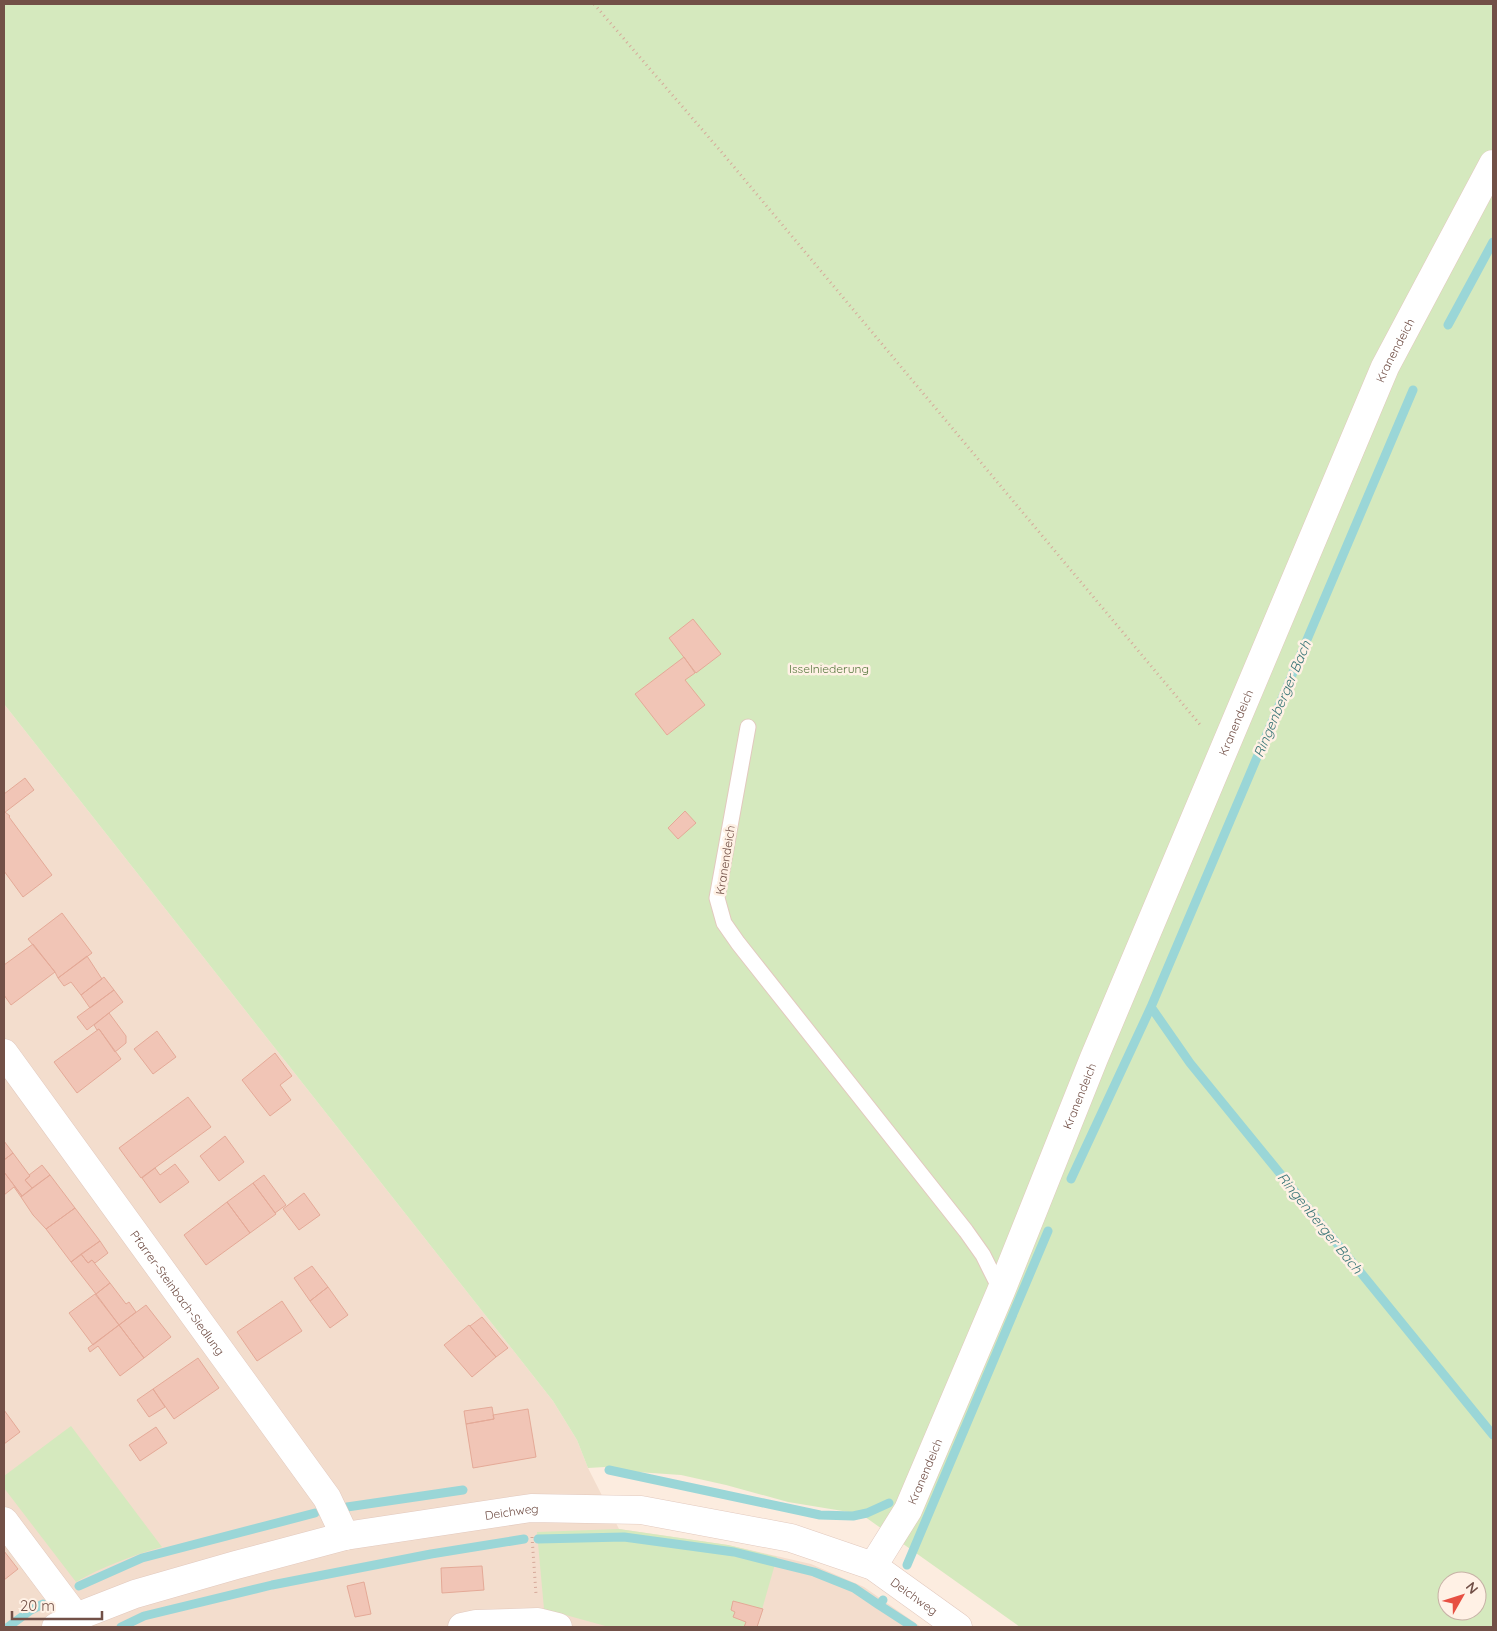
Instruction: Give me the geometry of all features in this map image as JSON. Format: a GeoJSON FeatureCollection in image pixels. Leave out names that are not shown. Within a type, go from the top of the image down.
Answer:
{"type":"FeatureCollection","features":[{"type":"Feature","properties":{"kind":"street","name":"Kranendeich"},"geometry":{"type":"LineString","coordinates":[[873,1566],[908,1510],[1001,1291],[1094,1058],[1385,367],[1493,164]]}},
{"type":"Feature","properties":{"kind":"street","name":"Pfarrer-Steinbach-Siedlung"},"geometry":{"type":"LineString","coordinates":[[4,1053],[326,1498],[345,1536]]}},
{"type":"Feature","properties":{"kind":"street","name":"Deichweg"},"geometry":{"type":"LineString","coordinates":[[66,1622],[145,1591],[345,1536],[531,1508],[641,1510],[791,1538],[873,1566],[958,1627]]}},
{"type":"Feature","properties":{"kind":"street"},"geometry":{"type":"LineString","coordinates":[[4,1521],[66,1622]]}},
{"type":"Feature","properties":{"kind":"street"},"geometry":{"type":"LineString","coordinates":[[462,1627],[476,1624],[548,1624]]}},
{"type":"Feature","properties":{"kind":"lane","name":"Kranendeich"},"geometry":{"type":"LineString","coordinates":[[748,727],[717,898],[724,923],[966,1231],[983,1255],[1001,1291]]}},
{"type":"Feature","properties":{"kind":"path"},"geometry":{"type":"LineString","coordinates":[[594,4],[724,155],[1223,753]]}},
{"type":"Feature","properties":{"kind":"path"},"geometry":{"type":"LineString","coordinates":[[531,1508],[548,1624]]}},
{"type":"Feature","properties":{"kind":"shaded area"},"geometry":{"type":"Polygon","coordinates":[[[4,704],[553,1401],[577,1440],[588,1468],[619,1529],[728,1545],[811,1564],[864,1587],[921,1627],[4,1627],[4,704]]]}},
{"type":"Feature","properties":{"kind":"green space","name":"Isselniederung"},"geometry":{"type":"Polygon","coordinates":[[[4,4],[1493,4],[1493,1627],[1020,1627],[861,1514],[788,1502],[681,1475],[607,1470],[605,1467],[588,1468],[577,1440],[553,1401],[4,704],[4,4]]]}},
{"type":"Feature","properties":{"kind":"green space"},"geometry":{"type":"Polygon","coordinates":[[[71,1426],[162,1547],[118,1562],[76,1582],[4,1488],[4,1476],[71,1426]]]}},
{"type":"Feature","properties":{"kind":"green space"},"geometry":{"type":"Polygon","coordinates":[[[619,1529],[728,1545],[777,1557],[757,1627],[609,1627],[544,1609],[537,1532],[619,1529]]]}},
{"type":"Feature","properties":{"kind":"building"},"geometry":{"type":"Polygon","coordinates":[[[693,619],[721,654],[696,673],[669,638],[693,619]]]}},
{"type":"Feature","properties":{"kind":"building"},"geometry":{"type":"Polygon","coordinates":[[[684,657],[695,673],[685,680],[705,705],[667,735],[635,694],[684,657]]]}},
{"type":"Feature","properties":{"kind":"building"},"geometry":{"type":"Polygon","coordinates":[[[25,778],[34,790],[4,813],[4,794],[25,778]]]}},
{"type":"Feature","properties":{"kind":"building"},"geometry":{"type":"Polygon","coordinates":[[[685,811],[696,823],[678,839],[668,828],[685,811]]]}},
{"type":"Feature","properties":{"kind":"building"},"geometry":{"type":"Polygon","coordinates":[[[5,812],[10,816],[52,875],[23,897],[4,871],[5,812]]]}},
{"type":"Feature","properties":{"kind":"building"},"geometry":{"type":"Polygon","coordinates":[[[62,913],[92,953],[58,978],[28,939],[62,913]]]}},
{"type":"Feature","properties":{"kind":"building"},"geometry":{"type":"Polygon","coordinates":[[[33,944],[55,972],[11,1005],[4,995],[4,965],[33,944]]]}},
{"type":"Feature","properties":{"kind":"building"},"geometry":{"type":"Polygon","coordinates":[[[87,956],[102,979],[81,995],[71,982],[64,986],[58,978],[87,956]]]}},
{"type":"Feature","properties":{"kind":"building"},"geometry":{"type":"Polygon","coordinates":[[[104,977],[114,990],[90,1008],[81,995],[104,977]]]}},
{"type":"Feature","properties":{"kind":"building"},"geometry":{"type":"Polygon","coordinates":[[[114,990],[123,1002],[87,1030],[77,1017],[114,990]]]}},
{"type":"Feature","properties":{"kind":"building"},"geometry":{"type":"Polygon","coordinates":[[[109,1013],[126,1036],[126,1043],[115,1052],[94,1025],[109,1013]]]}},
{"type":"Feature","properties":{"kind":"building"},"geometry":{"type":"Polygon","coordinates":[[[99,1029],[121,1059],[77,1093],[54,1062],[99,1029]]]}},
{"type":"Feature","properties":{"kind":"building"},"geometry":{"type":"Polygon","coordinates":[[[157,1031],[176,1057],[153,1074],[134,1049],[157,1031]]]}},
{"type":"Feature","properties":{"kind":"building"},"geometry":{"type":"Polygon","coordinates":[[[275,1053],[292,1076],[280,1085],[291,1100],[270,1116],[242,1080],[275,1053]]]}},
{"type":"Feature","properties":{"kind":"building"},"geometry":{"type":"Polygon","coordinates":[[[188,1097],[211,1127],[141,1178],[119,1148],[188,1097]]]}},
{"type":"Feature","properties":{"kind":"building"},"geometry":{"type":"Polygon","coordinates":[[[225,1136],[244,1162],[219,1181],[200,1156],[225,1136]]]}},
{"type":"Feature","properties":{"kind":"building"},"geometry":{"type":"Polygon","coordinates":[[[4,1141],[13,1153],[4,1160],[4,1141]]]}},
{"type":"Feature","properties":{"kind":"building"},"geometry":{"type":"Polygon","coordinates":[[[13,1153],[30,1176],[25,1180],[32,1188],[22,1196],[4,1172],[4,1160],[13,1153]]]}},
{"type":"Feature","properties":{"kind":"building"},"geometry":{"type":"Polygon","coordinates":[[[175,1164],[189,1182],[160,1203],[142,1178],[155,1168],[160,1175],[175,1164]]]}},
{"type":"Feature","properties":{"kind":"building"},"geometry":{"type":"Polygon","coordinates":[[[42,1165],[50,1175],[32,1188],[25,1180],[42,1165]]]}},
{"type":"Feature","properties":{"kind":"building"},"geometry":{"type":"Polygon","coordinates":[[[4,1172],[21,1197],[14,1187],[4,1195],[4,1172]]]}},
{"type":"Feature","properties":{"kind":"building"},"geometry":{"type":"Polygon","coordinates":[[[50,1175],[75,1208],[46,1229],[33,1215],[21,1197],[50,1175]]]}},
{"type":"Feature","properties":{"kind":"building"},"geometry":{"type":"Polygon","coordinates":[[[264,1175],[286,1205],[275,1213],[253,1183],[264,1175]]]}},
{"type":"Feature","properties":{"kind":"building"},"geometry":{"type":"Polygon","coordinates":[[[253,1183],[276,1214],[250,1233],[227,1202],[253,1183]]]}},
{"type":"Feature","properties":{"kind":"building"},"geometry":{"type":"Polygon","coordinates":[[[304,1193],[320,1215],[299,1230],[283,1209],[304,1193]]]}},
{"type":"Feature","properties":{"kind":"building"},"geometry":{"type":"Polygon","coordinates":[[[227,1202],[250,1233],[206,1265],[184,1235],[227,1202]]]}},
{"type":"Feature","properties":{"kind":"building"},"geometry":{"type":"Polygon","coordinates":[[[75,1208],[100,1241],[71,1262],[46,1229],[75,1208]]]}},
{"type":"Feature","properties":{"kind":"building"},"geometry":{"type":"Polygon","coordinates":[[[100,1241],[108,1253],[95,1263],[92,1260],[88,1263],[81,1254],[100,1241]]]}},
{"type":"Feature","properties":{"kind":"building"},"geometry":{"type":"Polygon","coordinates":[[[81,1254],[88,1263],[92,1260],[110,1283],[96,1294],[71,1262],[81,1254]]]}},
{"type":"Feature","properties":{"kind":"building"},"geometry":{"type":"Polygon","coordinates":[[[312,1266],[328,1287],[310,1301],[294,1278],[312,1266]]]}},
{"type":"Feature","properties":{"kind":"building"},"geometry":{"type":"Polygon","coordinates":[[[110,1283],[126,1304],[129,1302],[136,1312],[119,1325],[96,1294],[110,1283]]]}},
{"type":"Feature","properties":{"kind":"building"},"geometry":{"type":"Polygon","coordinates":[[[328,1287],[348,1315],[330,1328],[310,1301],[328,1287]]]}},
{"type":"Feature","properties":{"kind":"building"},"geometry":{"type":"Polygon","coordinates":[[[95,1294],[119,1325],[93,1345],[69,1313],[95,1294]]]}},
{"type":"Feature","properties":{"kind":"building"},"geometry":{"type":"Polygon","coordinates":[[[282,1301],[302,1331],[257,1361],[237,1332],[282,1301]]]}},
{"type":"Feature","properties":{"kind":"building"},"geometry":{"type":"Polygon","coordinates":[[[146,1305],[171,1337],[144,1358],[119,1325],[146,1305]]]}},
{"type":"Feature","properties":{"kind":"building"},"geometry":{"type":"Polygon","coordinates":[[[482,1317],[508,1348],[496,1357],[470,1326],[482,1317]]]}},
{"type":"Feature","properties":{"kind":"building"},"geometry":{"type":"Polygon","coordinates":[[[119,1325],[144,1358],[120,1376],[98,1346],[90,1352],[88,1348],[119,1325]]]}},
{"type":"Feature","properties":{"kind":"building"},"geometry":{"type":"Polygon","coordinates":[[[469,1325],[496,1357],[472,1377],[444,1345],[469,1325]]]}},
{"type":"Feature","properties":{"kind":"building"},"geometry":{"type":"Polygon","coordinates":[[[198,1358],[219,1388],[174,1419],[153,1389],[198,1358]]]}},
{"type":"Feature","properties":{"kind":"building"},"geometry":{"type":"Polygon","coordinates":[[[153,1389],[165,1407],[149,1417],[137,1400],[153,1389]]]}},
{"type":"Feature","properties":{"kind":"building"},"geometry":{"type":"Polygon","coordinates":[[[492,1407],[494,1419],[466,1424],[464,1411],[492,1407]]]}},
{"type":"Feature","properties":{"kind":"building"},"geometry":{"type":"Polygon","coordinates":[[[528,1409],[536,1457],[473,1468],[466,1424],[494,1419],[493,1415],[528,1409]]]}},
{"type":"Feature","properties":{"kind":"building"},"geometry":{"type":"Polygon","coordinates":[[[4,1410],[20,1432],[4,1444],[4,1410]]]}},
{"type":"Feature","properties":{"kind":"building"},"geometry":{"type":"Polygon","coordinates":[[[156,1427],[167,1443],[140,1461],[129,1445],[156,1427]]]}},
{"type":"Feature","properties":{"kind":"building"},"geometry":{"type":"Polygon","coordinates":[[[4,1551],[18,1569],[4,1580],[4,1551]]]}},
{"type":"Feature","properties":{"kind":"building"},"geometry":{"type":"Polygon","coordinates":[[[482,1566],[484,1590],[442,1593],[441,1568],[482,1566]]]}},
{"type":"Feature","properties":{"kind":"building"},"geometry":{"type":"Polygon","coordinates":[[[364,1582],[371,1614],[355,1617],[347,1586],[364,1582]]]}},
{"type":"Feature","properties":{"kind":"building"},"geometry":{"type":"Polygon","coordinates":[[[733,1601],[763,1609],[757,1627],[744,1627],[746,1622],[733,1617],[735,1612],[731,1610],[733,1601]]]}},
{"type":"Feature","properties":{"kind":"waterway"},"geometry":{"type":"LineString","coordinates":[[1448,325],[1493,242]]}},
{"type":"Feature","properties":{"kind":"waterway","name":"Ringenberger Bach"},"geometry":{"type":"LineString","coordinates":[[1071,1179],[1151,1007],[1413,390]]}},
{"type":"Feature","properties":{"kind":"waterway","name":"Ringenberger Bach"},"geometry":{"type":"LineString","coordinates":[[1151,1007],[1190,1063],[1493,1435]]}},
{"type":"Feature","properties":{"kind":"waterway"},"geometry":{"type":"LineString","coordinates":[[907,1565],[1048,1231]]}},
{"type":"Feature","properties":{"kind":"waterway"},"geometry":{"type":"LineString","coordinates":[[609,1470],[820,1515],[853,1516],[867,1513],[889,1503]]}},
{"type":"Feature","properties":{"kind":"waterway"},"geometry":{"type":"LineString","coordinates":[[347,1507],[463,1490]]}},
{"type":"Feature","properties":{"kind":"waterway"},"geometry":{"type":"LineString","coordinates":[[79,1586],[142,1558],[315,1513]]}},
{"type":"Feature","properties":{"kind":"waterway"},"geometry":{"type":"LineString","coordinates":[[538,1539],[624,1537],[734,1552],[814,1572],[854,1588],[879,1605],[883,1600]]}},
{"type":"Feature","properties":{"kind":"waterway"},"geometry":{"type":"LineString","coordinates":[[121,1627],[144,1616],[272,1585],[431,1554],[524,1539]]}},
{"type":"Feature","properties":{"kind":"waterway"},"geometry":{"type":"LineString","coordinates":[[8,1627],[31,1610],[43,1604]]}},
{"type":"Feature","properties":{"kind":"waterway"},"geometry":{"type":"LineString","coordinates":[[879,1605],[913,1627]]}}]}
